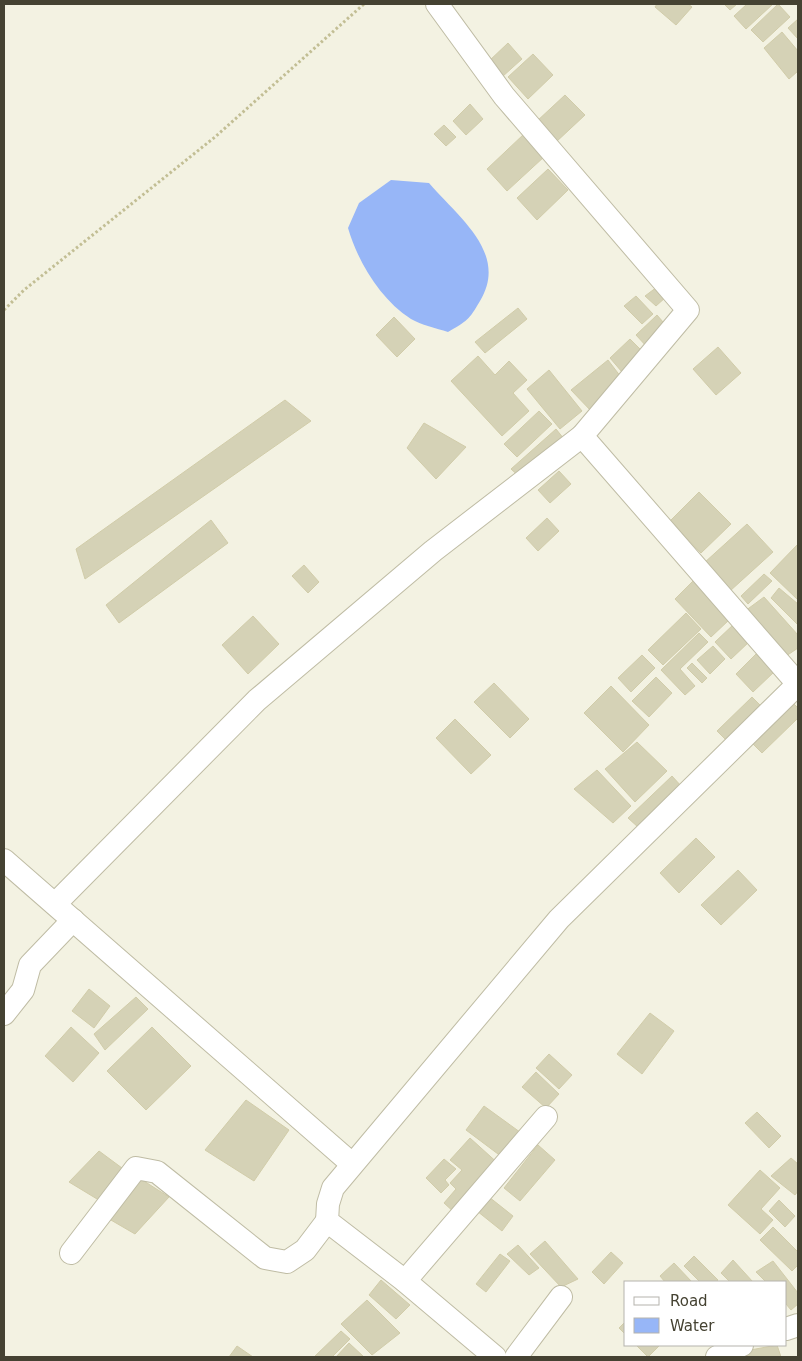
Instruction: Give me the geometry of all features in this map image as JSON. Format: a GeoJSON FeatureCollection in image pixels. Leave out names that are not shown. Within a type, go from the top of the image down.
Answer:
{"type":"FeatureCollection","features":[{"type":"Feature","properties":{"kind":"street"},"geometry":{"type":"LineString","coordinates":[[55,904],[257,700],[433,551],[582,436],[688,310],[504,96],[437,4]]}},
{"type":"Feature","properties":{"kind":"street"},"geometry":{"type":"LineString","coordinates":[[70,1253],[136,1168],[157,1172],[266,1258],[287,1262],[305,1250],[327,1221],[328,1204],[333,1188],[559,919],[798,684],[582,436]]}},
{"type":"Feature","properties":{"kind":"street"},"geometry":{"type":"LineString","coordinates":[[4,860],[352,1164]]}},
{"type":"Feature","properties":{"kind":"street"},"geometry":{"type":"LineString","coordinates":[[4,1014],[23,990],[30,965],[74,920]]}},
{"type":"Feature","properties":{"kind":"street"},"geometry":{"type":"LineString","coordinates":[[405,1281],[546,1116]]}},
{"type":"Feature","properties":{"kind":"street"},"geometry":{"type":"LineString","coordinates":[[327,1221],[405,1281],[495,1357]]}},
{"type":"Feature","properties":{"kind":"street"},"geometry":{"type":"LineString","coordinates":[[516,1357],[561,1297]]}},
{"type":"Feature","properties":{"kind":"street"},"geometry":{"type":"LineString","coordinates":[[717,1357],[740,1346]]}},
{"type":"Feature","properties":{"kind":"path"},"geometry":{"type":"LineString","coordinates":[[4,310],[24,290],[215,137],[364,4]]}},
{"type":"Feature","properties":{"kind":"water"},"geometry":{"type":"Polygon","coordinates":[[[391,180],[429,183],[466,223],[484,252],[488,267],[487,284],[480,301],[467,320],[448,332],[411,319],[389,301],[372,279],[352,241],[348,228],[359,203],[391,180]]]}},
{"type":"Feature","properties":{"kind":"building"},"geometry":{"type":"Polygon","coordinates":[[[657,4],[688,4],[692,7],[676,25],[655,7],[657,4]]]}},
{"type":"Feature","properties":{"kind":"building"},"geometry":{"type":"Polygon","coordinates":[[[724,4],[737,4],[730,10],[724,4]]]}},
{"type":"Feature","properties":{"kind":"building"},"geometry":{"type":"Polygon","coordinates":[[[747,4],[773,4],[746,29],[734,16],[747,4]]]}},
{"type":"Feature","properties":{"kind":"building"},"geometry":{"type":"Polygon","coordinates":[[[778,4],[790,17],[763,42],[751,30],[778,4]]]}},
{"type":"Feature","properties":{"kind":"building"},"geometry":{"type":"Polygon","coordinates":[[[798,19],[798,39],[788,28],[798,19]]]}},
{"type":"Feature","properties":{"kind":"building"},"geometry":{"type":"Polygon","coordinates":[[[782,32],[798,51],[798,71],[789,79],[764,48],[782,32]]]}},
{"type":"Feature","properties":{"kind":"building"},"geometry":{"type":"Polygon","coordinates":[[[508,43],[522,59],[502,77],[488,62],[508,43]]]}},
{"type":"Feature","properties":{"kind":"building"},"geometry":{"type":"Polygon","coordinates":[[[533,54],[553,75],[528,99],[508,77],[533,54]]]}},
{"type":"Feature","properties":{"kind":"building"},"geometry":{"type":"Polygon","coordinates":[[[565,95],[585,115],[555,143],[536,122],[565,95]]]}},
{"type":"Feature","properties":{"kind":"building"},"geometry":{"type":"Polygon","coordinates":[[[470,104],[483,119],[466,135],[453,121],[470,104]]]}},
{"type":"Feature","properties":{"kind":"building"},"geometry":{"type":"Polygon","coordinates":[[[444,125],[456,137],[446,146],[434,134],[444,125]]]}},
{"type":"Feature","properties":{"kind":"building"},"geometry":{"type":"Polygon","coordinates":[[[524,134],[545,156],[507,191],[487,169],[524,134]]]}},
{"type":"Feature","properties":{"kind":"building"},"geometry":{"type":"Polygon","coordinates":[[[548,169],[568,190],[537,220],[517,198],[548,169]]]}},
{"type":"Feature","properties":{"kind":"building"},"geometry":{"type":"Polygon","coordinates":[[[657,287],[666,297],[656,306],[645,296],[657,287]]]}},
{"type":"Feature","properties":{"kind":"building"},"geometry":{"type":"Polygon","coordinates":[[[636,296],[653,314],[642,324],[624,306],[636,296]]]}},
{"type":"Feature","properties":{"kind":"building"},"geometry":{"type":"Polygon","coordinates":[[[518,308],[527,319],[485,353],[475,342],[518,308]]]}},
{"type":"Feature","properties":{"kind":"building"},"geometry":{"type":"Polygon","coordinates":[[[657,315],[669,329],[648,348],[636,335],[657,315]]]}},
{"type":"Feature","properties":{"kind":"building"},"geometry":{"type":"Polygon","coordinates":[[[394,317],[415,339],[397,357],[376,335],[394,317]]]}},
{"type":"Feature","properties":{"kind":"building"},"geometry":{"type":"Polygon","coordinates":[[[630,339],[643,352],[622,372],[610,358],[630,339]]]}},
{"type":"Feature","properties":{"kind":"building"},"geometry":{"type":"Polygon","coordinates":[[[718,347],[741,373],[716,395],[693,369],[718,347]]]}},
{"type":"Feature","properties":{"kind":"building"},"geometry":{"type":"Polygon","coordinates":[[[478,356],[495,375],[509,361],[527,380],[513,393],[529,411],[502,436],[451,381],[478,356]]]}},
{"type":"Feature","properties":{"kind":"building"},"geometry":{"type":"Polygon","coordinates":[[[608,360],[624,381],[593,413],[571,390],[608,360]]]}},
{"type":"Feature","properties":{"kind":"building"},"geometry":{"type":"Polygon","coordinates":[[[549,370],[582,411],[560,429],[527,389],[549,370]]]}},
{"type":"Feature","properties":{"kind":"building"},"geometry":{"type":"Polygon","coordinates":[[[285,400],[311,421],[85,579],[76,549],[285,400]]]}},
{"type":"Feature","properties":{"kind":"building"},"geometry":{"type":"Polygon","coordinates":[[[539,411],[552,424],[517,457],[504,444],[539,411]]]}},
{"type":"Feature","properties":{"kind":"building"},"geometry":{"type":"Polygon","coordinates":[[[424,423],[466,447],[436,479],[407,448],[424,423]]]}},
{"type":"Feature","properties":{"kind":"building"},"geometry":{"type":"Polygon","coordinates":[[[556,429],[568,444],[523,480],[511,469],[556,429]]]}},
{"type":"Feature","properties":{"kind":"building"},"geometry":{"type":"Polygon","coordinates":[[[559,471],[571,484],[550,503],[538,490],[559,471]]]}},
{"type":"Feature","properties":{"kind":"building"},"geometry":{"type":"Polygon","coordinates":[[[699,492],[731,524],[701,553],[670,521],[699,492]]]}},
{"type":"Feature","properties":{"kind":"building"},"geometry":{"type":"Polygon","coordinates":[[[547,518],[559,531],[538,551],[526,538],[547,518]]]}},
{"type":"Feature","properties":{"kind":"building"},"geometry":{"type":"Polygon","coordinates":[[[211,520],[228,543],[119,623],[106,605],[211,520]]]}},
{"type":"Feature","properties":{"kind":"building"},"geometry":{"type":"Polygon","coordinates":[[[747,524],[773,552],[730,591],[704,563],[747,524]]]}},
{"type":"Feature","properties":{"kind":"building"},"geometry":{"type":"Polygon","coordinates":[[[798,544],[798,600],[770,573],[798,544]]]}},
{"type":"Feature","properties":{"kind":"building"},"geometry":{"type":"Polygon","coordinates":[[[304,565],[319,582],[308,593],[292,576],[304,565]]]}},
{"type":"Feature","properties":{"kind":"building"},"geometry":{"type":"Polygon","coordinates":[[[764,574],[772,581],[748,604],[741,596],[764,574]]]}},
{"type":"Feature","properties":{"kind":"building"},"geometry":{"type":"Polygon","coordinates":[[[693,581],[729,620],[711,637],[675,599],[693,581]]]}},
{"type":"Feature","properties":{"kind":"building"},"geometry":{"type":"Polygon","coordinates":[[[779,588],[798,604],[798,625],[771,598],[779,588]]]}},
{"type":"Feature","properties":{"kind":"building"},"geometry":{"type":"Polygon","coordinates":[[[764,597],[798,635],[798,648],[783,658],[745,611],[764,597]]]}},
{"type":"Feature","properties":{"kind":"building"},"geometry":{"type":"Polygon","coordinates":[[[686,613],[701,629],[663,665],[648,650],[686,613]]]}},
{"type":"Feature","properties":{"kind":"building"},"geometry":{"type":"Polygon","coordinates":[[[253,616],[279,644],[248,674],[222,645],[253,616]]]}},
{"type":"Feature","properties":{"kind":"building"},"geometry":{"type":"Polygon","coordinates":[[[734,624],[750,641],[731,659],[715,642],[734,624]]]}},
{"type":"Feature","properties":{"kind":"building"},"geometry":{"type":"Polygon","coordinates":[[[699,633],[708,642],[680,669],[695,686],[685,695],[661,670],[699,633]]]}},
{"type":"Feature","properties":{"kind":"building"},"geometry":{"type":"Polygon","coordinates":[[[713,646],[725,659],[710,674],[697,660],[713,646]]]}},
{"type":"Feature","properties":{"kind":"building"},"geometry":{"type":"Polygon","coordinates":[[[756,654],[774,672],[753,692],[736,674],[756,654]]]}},
{"type":"Feature","properties":{"kind":"building"},"geometry":{"type":"Polygon","coordinates":[[[642,655],[655,668],[631,692],[618,678],[642,655]]]}},
{"type":"Feature","properties":{"kind":"building"},"geometry":{"type":"Polygon","coordinates":[[[692,663],[707,678],[702,683],[687,668],[692,663]]]}},
{"type":"Feature","properties":{"kind":"building"},"geometry":{"type":"Polygon","coordinates":[[[656,677],[672,693],[649,717],[632,701],[656,677]]]}},
{"type":"Feature","properties":{"kind":"building"},"geometry":{"type":"Polygon","coordinates":[[[494,683],[529,719],[510,738],[474,702],[494,683]]]}},
{"type":"Feature","properties":{"kind":"building"},"geometry":{"type":"Polygon","coordinates":[[[611,686],[649,725],[623,752],[584,713],[611,686]]]}},
{"type":"Feature","properties":{"kind":"building"},"geometry":{"type":"Polygon","coordinates":[[[752,697],[762,707],[727,741],[717,731],[752,697]]]}},
{"type":"Feature","properties":{"kind":"building"},"geometry":{"type":"Polygon","coordinates":[[[791,701],[798,708],[798,718],[762,753],[750,741],[791,701]]]}},
{"type":"Feature","properties":{"kind":"building"},"geometry":{"type":"Polygon","coordinates":[[[455,719],[491,755],[471,774],[436,738],[455,719]]]}},
{"type":"Feature","properties":{"kind":"building"},"geometry":{"type":"Polygon","coordinates":[[[637,742],[667,771],[635,802],[605,769],[637,742]]]}},
{"type":"Feature","properties":{"kind":"building"},"geometry":{"type":"Polygon","coordinates":[[[597,770],[631,806],[613,823],[574,789],[597,770]]]}},
{"type":"Feature","properties":{"kind":"building"},"geometry":{"type":"Polygon","coordinates":[[[672,776],[682,787],[639,828],[628,818],[672,776]]]}},
{"type":"Feature","properties":{"kind":"building"},"geometry":{"type":"Polygon","coordinates":[[[696,838],[715,857],[679,893],[660,873],[696,838]]]}},
{"type":"Feature","properties":{"kind":"building"},"geometry":{"type":"Polygon","coordinates":[[[738,870],[757,890],[721,925],[701,905],[738,870]]]}},
{"type":"Feature","properties":{"kind":"building"},"geometry":{"type":"Polygon","coordinates":[[[89,989],[110,1006],[94,1028],[72,1011],[89,989]]]}},
{"type":"Feature","properties":{"kind":"building"},"geometry":{"type":"Polygon","coordinates":[[[136,997],[148,1009],[105,1050],[94,1034],[136,997]]]}},
{"type":"Feature","properties":{"kind":"building"},"geometry":{"type":"Polygon","coordinates":[[[650,1013],[674,1031],[642,1074],[617,1054],[650,1013]]]}},
{"type":"Feature","properties":{"kind":"building"},"geometry":{"type":"Polygon","coordinates":[[[71,1027],[99,1053],[73,1082],[45,1056],[71,1027]]]}},
{"type":"Feature","properties":{"kind":"building"},"geometry":{"type":"Polygon","coordinates":[[[152,1027],[191,1066],[146,1110],[107,1071],[152,1027]]]}},
{"type":"Feature","properties":{"kind":"building"},"geometry":{"type":"Polygon","coordinates":[[[549,1054],[572,1075],[559,1089],[536,1068],[549,1054]]]}},
{"type":"Feature","properties":{"kind":"building"},"geometry":{"type":"Polygon","coordinates":[[[536,1072],[559,1094],[546,1108],[522,1087],[536,1072]]]}},
{"type":"Feature","properties":{"kind":"building"},"geometry":{"type":"Polygon","coordinates":[[[246,1100],[289,1130],[254,1181],[205,1150],[246,1100]]]}},
{"type":"Feature","properties":{"kind":"building"},"geometry":{"type":"Polygon","coordinates":[[[484,1106],[524,1135],[506,1160],[466,1130],[484,1106]]]}},
{"type":"Feature","properties":{"kind":"building"},"geometry":{"type":"Polygon","coordinates":[[[757,1112],[781,1136],[769,1148],[745,1123],[757,1112]]]}},
{"type":"Feature","properties":{"kind":"building"},"geometry":{"type":"Polygon","coordinates":[[[470,1138],[501,1166],[456,1214],[444,1203],[456,1189],[450,1183],[462,1170],[450,1160],[470,1138]]]}},
{"type":"Feature","properties":{"kind":"building"},"geometry":{"type":"Polygon","coordinates":[[[538,1145],[555,1160],[520,1201],[504,1188],[538,1145]]]}},
{"type":"Feature","properties":{"kind":"building"},"geometry":{"type":"Polygon","coordinates":[[[99,1151],[126,1171],[102,1202],[69,1182],[99,1151]]]}},
{"type":"Feature","properties":{"kind":"building"},"geometry":{"type":"Polygon","coordinates":[[[791,1158],[798,1164],[798,1191],[795,1195],[771,1176],[791,1158]]]}},
{"type":"Feature","properties":{"kind":"building"},"geometry":{"type":"Polygon","coordinates":[[[444,1159],[456,1169],[445,1180],[449,1185],[441,1193],[426,1178],[444,1159]]]}},
{"type":"Feature","properties":{"kind":"building"},"geometry":{"type":"Polygon","coordinates":[[[760,1170],[780,1188],[761,1209],[773,1220],[760,1234],[728,1205],[760,1170]]]}},
{"type":"Feature","properties":{"kind":"building"},"geometry":{"type":"Polygon","coordinates":[[[136,1176],[169,1197],[135,1234],[104,1216],[136,1176]]]}},
{"type":"Feature","properties":{"kind":"building"},"geometry":{"type":"Polygon","coordinates":[[[484,1193],[513,1216],[502,1231],[472,1207],[484,1193]]]}},
{"type":"Feature","properties":{"kind":"building"},"geometry":{"type":"Polygon","coordinates":[[[779,1200],[795,1216],[785,1227],[769,1211],[779,1200]]]}},
{"type":"Feature","properties":{"kind":"building"},"geometry":{"type":"Polygon","coordinates":[[[773,1227],[798,1252],[798,1265],[792,1271],[760,1240],[773,1227]]]}},
{"type":"Feature","properties":{"kind":"building"},"geometry":{"type":"Polygon","coordinates":[[[545,1241],[578,1279],[561,1287],[530,1254],[545,1241]]]}},
{"type":"Feature","properties":{"kind":"building"},"geometry":{"type":"Polygon","coordinates":[[[518,1245],[539,1268],[529,1275],[507,1254],[518,1245]]]}},
{"type":"Feature","properties":{"kind":"building"},"geometry":{"type":"Polygon","coordinates":[[[611,1252],[623,1263],[604,1284],[592,1272],[611,1252]]]}},
{"type":"Feature","properties":{"kind":"building"},"geometry":{"type":"Polygon","coordinates":[[[500,1254],[510,1261],[486,1292],[476,1284],[500,1254]]]}},
{"type":"Feature","properties":{"kind":"building"},"geometry":{"type":"Polygon","coordinates":[[[694,1256],[718,1280],[699,1281],[684,1266],[694,1256]]]}},
{"type":"Feature","properties":{"kind":"building"},"geometry":{"type":"Polygon","coordinates":[[[733,1260],[752,1281],[729,1281],[721,1273],[733,1260]]]}},
{"type":"Feature","properties":{"kind":"building"},"geometry":{"type":"Polygon","coordinates":[[[773,1261],[798,1293],[798,1304],[791,1310],[787,1305],[787,1281],[765,1281],[756,1272],[773,1261]]]}},
{"type":"Feature","properties":{"kind":"building"},"geometry":{"type":"Polygon","coordinates":[[[674,1263],[691,1281],[664,1281],[660,1276],[674,1263]]]}},
{"type":"Feature","properties":{"kind":"building"},"geometry":{"type":"Polygon","coordinates":[[[381,1280],[410,1305],[396,1319],[369,1295],[381,1280]]]}},
{"type":"Feature","properties":{"kind":"building"},"geometry":{"type":"Polygon","coordinates":[[[367,1300],[400,1333],[372,1355],[341,1324],[367,1300]]]}},
{"type":"Feature","properties":{"kind":"building"},"geometry":{"type":"Polygon","coordinates":[[[624,1323],[624,1333],[619,1328],[624,1323]]]}},
{"type":"Feature","properties":{"kind":"building"},"geometry":{"type":"Polygon","coordinates":[[[341,1331],[350,1339],[332,1357],[314,1357],[341,1331]]]}},
{"type":"Feature","properties":{"kind":"building"},"geometry":{"type":"Polygon","coordinates":[[[349,1343],[364,1357],[336,1357],[349,1343]]]}},
{"type":"Feature","properties":{"kind":"building"},"geometry":{"type":"Polygon","coordinates":[[[237,1346],[253,1357],[229,1357],[237,1346]]]}},
{"type":"Feature","properties":{"kind":"building"},"geometry":{"type":"Polygon","coordinates":[[[637,1346],[659,1346],[648,1357],[637,1346]]]}},
{"type":"Feature","properties":{"kind":"building"},"geometry":{"type":"Polygon","coordinates":[[[777,1346],[781,1357],[740,1357],[745,1351],[777,1346]]]}}]}
